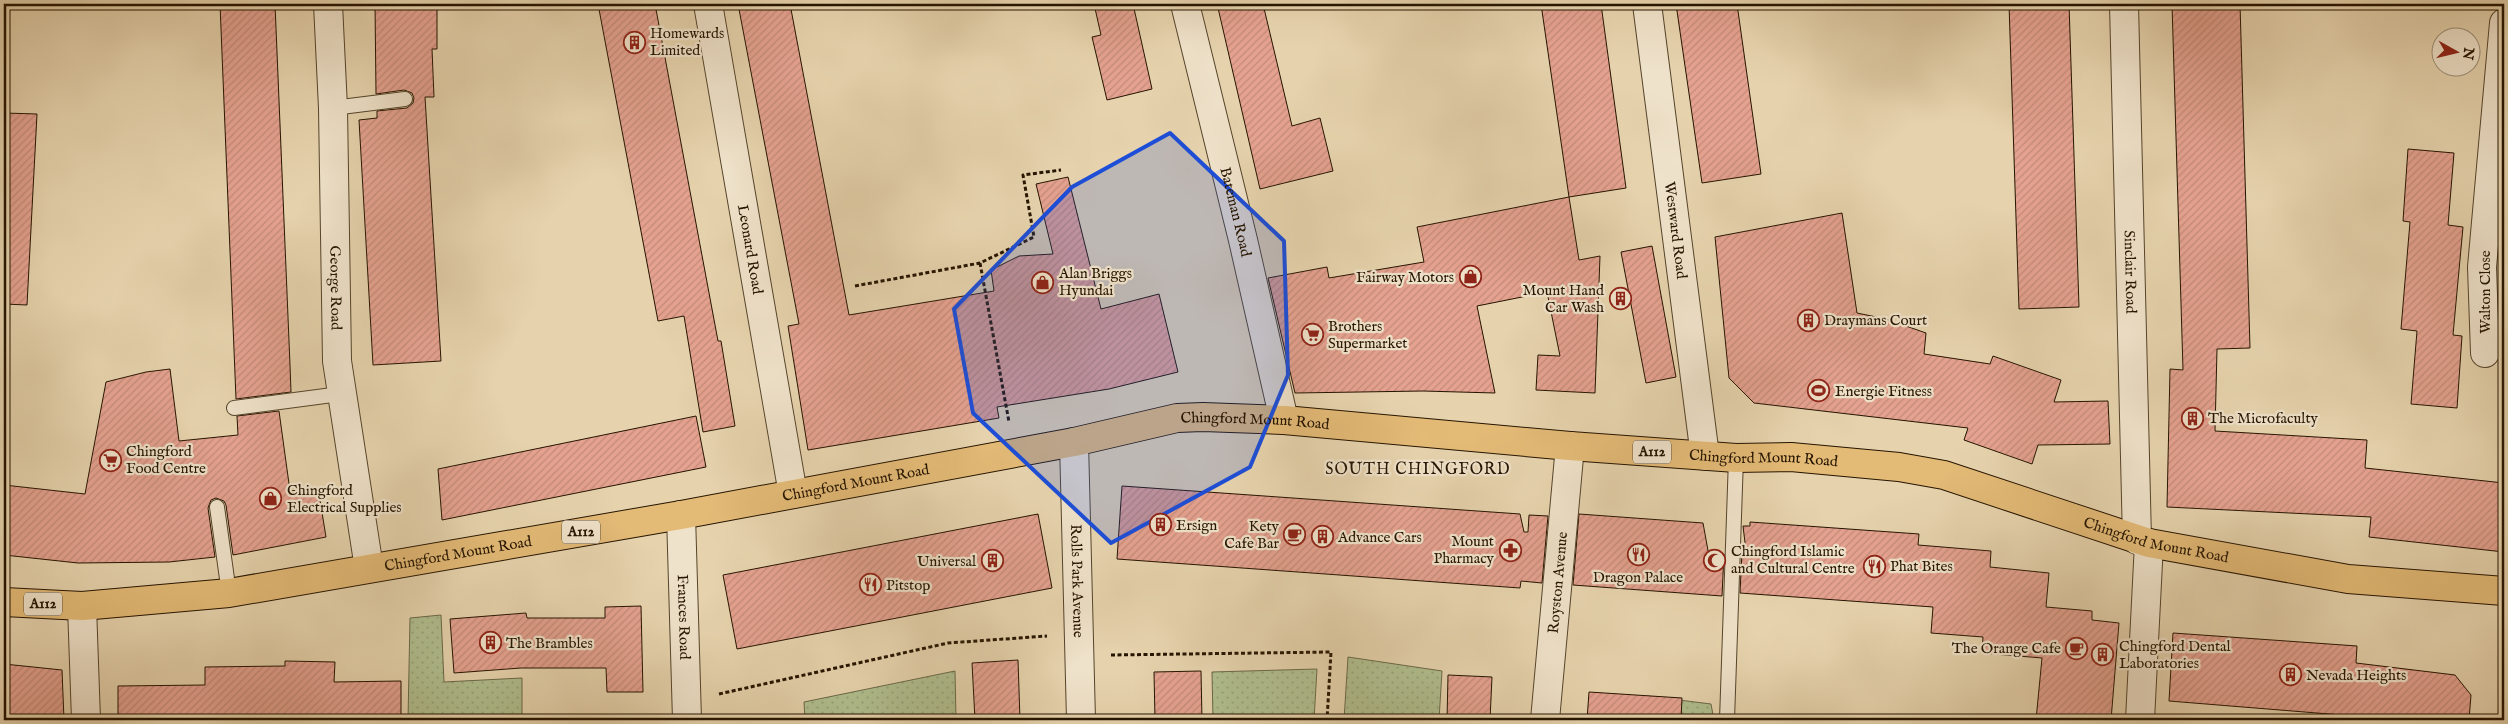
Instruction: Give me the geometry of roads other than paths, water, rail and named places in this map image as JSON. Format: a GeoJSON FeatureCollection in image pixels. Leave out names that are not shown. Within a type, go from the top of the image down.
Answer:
{"type":"FeatureCollection","features":[{"type":"Feature","properties":{"kind":"main road","name":"Chingford Mount Road"},"geometry":{"type":"LineString","coordinates":[[4,602],[82,606],[229,593],[681,515],[1074,442],[1177,418],[1284,420],[1570,446],[1736,458],[1791,457],[1899,467],[1944,475],[2143,542],[2348,579],[2504,590]]}},
{"type":"Feature","properties":{"kind":"street","name":"George Road"},"geometry":{"type":"LineString","coordinates":[[328,4],[333,108],[337,361],[340,394],[369,568]]}},
{"type":"Feature","properties":{"kind":"street","name":"Leonard Road"},"geometry":{"type":"LineString","coordinates":[[708,4],[793,494]]}},
{"type":"Feature","properties":{"kind":"street","name":"Bateman Road"},"geometry":{"type":"LineString","coordinates":[[1185,4],[1243,240],[1284,420]]}},
{"type":"Feature","properties":{"kind":"street","name":"Westward Road"},"geometry":{"type":"LineString","coordinates":[[1647,4],[1705,456]]}},
{"type":"Feature","properties":{"kind":"street","name":"Sinclair Road"},"geometry":{"type":"LineString","coordinates":[[2124,4],[2143,542],[2140,720]]}},
{"type":"Feature","properties":{"kind":"street"},"geometry":{"type":"LineString","coordinates":[[2492,4],[2504,11]]}},
{"type":"Feature","properties":{"kind":"street","name":"Walton Close"},"geometry":{"type":"LineString","coordinates":[[2485,353],[2482,267],[2504,23]]}},
{"type":"Feature","properties":{"kind":"street","name":"Rolls Park Avenue"},"geometry":{"type":"LineString","coordinates":[[1074,442],[1081,720]]}},
{"type":"Feature","properties":{"kind":"street","name":"Royston Avenue"},"geometry":{"type":"LineString","coordinates":[[1545,720],[1570,446]]}},
{"type":"Feature","properties":{"kind":"street","name":"Frances Road"},"geometry":{"type":"LineString","coordinates":[[681,515],[687,711]]}},
{"type":"Feature","properties":{"kind":"street"},"geometry":{"type":"LineString","coordinates":[[82,606],[86,720]]}},
{"type":"Feature","properties":{"kind":"lane"},"geometry":{"type":"LineString","coordinates":[[333,108],[405,100]]}},
{"type":"Feature","properties":{"kind":"lane"},"geometry":{"type":"LineString","coordinates":[[234,408],[340,394]]}},
{"type":"Feature","properties":{"kind":"lane"},"geometry":{"type":"LineString","coordinates":[[1727,720],[1736,458]]}},
{"type":"Feature","properties":{"kind":"lane"},"geometry":{"type":"LineString","coordinates":[[218,507],[229,593]]}},
{"type":"Feature","properties":{"kind":"place","name":"Homewards Limited"},"geometry":{"type":"Point","coordinates":[634,42]}},
{"type":"Feature","properties":{"kind":"place","name":"Fairway Motors"},"geometry":{"type":"Point","coordinates":[1470,277]}},
{"type":"Feature","properties":{"kind":"place","name":"Alan Briggs Hyundai"},"geometry":{"type":"Point","coordinates":[1043,282]}},
{"type":"Feature","properties":{"kind":"place","name":"Mount Hand Car Wash"},"geometry":{"type":"Point","coordinates":[1620,299]}},
{"type":"Feature","properties":{"kind":"place","name":"Draymans Court"},"geometry":{"type":"Point","coordinates":[1808,320]}},
{"type":"Feature","properties":{"kind":"place","name":"Brothers Supermarket"},"geometry":{"type":"Point","coordinates":[1312,335]}},
{"type":"Feature","properties":{"kind":"place","name":"Energie Fitness"},"geometry":{"type":"Point","coordinates":[1819,391]}},
{"type":"Feature","properties":{"kind":"place","name":"The Microfaculty"},"geometry":{"type":"Point","coordinates":[2192,418]}},
{"type":"Feature","properties":{"kind":"place","name":"Chingford Food Centre"},"geometry":{"type":"Point","coordinates":[110,460]}},
{"type":"Feature","properties":{"kind":"place","name":"Chingford Electrical Supplies"},"geometry":{"type":"Point","coordinates":[271,499]}},
{"type":"Feature","properties":{"kind":"place","name":"Ersign"},"geometry":{"type":"Point","coordinates":[1160,525]}},
{"type":"Feature","properties":{"kind":"place","name":"Kety Cafe Bar"},"geometry":{"type":"Point","coordinates":[1295,535]}},
{"type":"Feature","properties":{"kind":"place","name":"Advance Cars"},"geometry":{"type":"Point","coordinates":[1322,537]}},
{"type":"Feature","properties":{"kind":"place","name":"Mount Pharmacy"},"geometry":{"type":"Point","coordinates":[1510,550]}},
{"type":"Feature","properties":{"kind":"place","name":"Dragon Palace"},"geometry":{"type":"Point","coordinates":[1638,554]}},
{"type":"Feature","properties":{"kind":"place","name":"Chingford Islamic and Cultural Centre"},"geometry":{"type":"Point","coordinates":[1715,560]}},
{"type":"Feature","properties":{"kind":"place","name":"Universal"},"geometry":{"type":"Point","coordinates":[992,561]}},
{"type":"Feature","properties":{"kind":"place","name":"Phat Bites"},"geometry":{"type":"Point","coordinates":[1874,566]}},
{"type":"Feature","properties":{"kind":"place","name":"Pitstop"},"geometry":{"type":"Point","coordinates":[870,585]}},
{"type":"Feature","properties":{"kind":"place","name":"The Brambles"},"geometry":{"type":"Point","coordinates":[490,643]}},
{"type":"Feature","properties":{"kind":"place","name":"The Orange Cafe"},"geometry":{"type":"Point","coordinates":[2077,648]}},
{"type":"Feature","properties":{"kind":"place","name":"Chingford Dental Laboratories"},"geometry":{"type":"Point","coordinates":[2103,655]}},
{"type":"Feature","properties":{"kind":"place","name":"Nevada Heights"},"geometry":{"type":"Point","coordinates":[2290,675]}},
{"type":"Feature","properties":{"kind":"district","name":"SOUTH CHINGFORD"},"geometry":{"type":"Point","coordinates":[1418,470]}}]}
